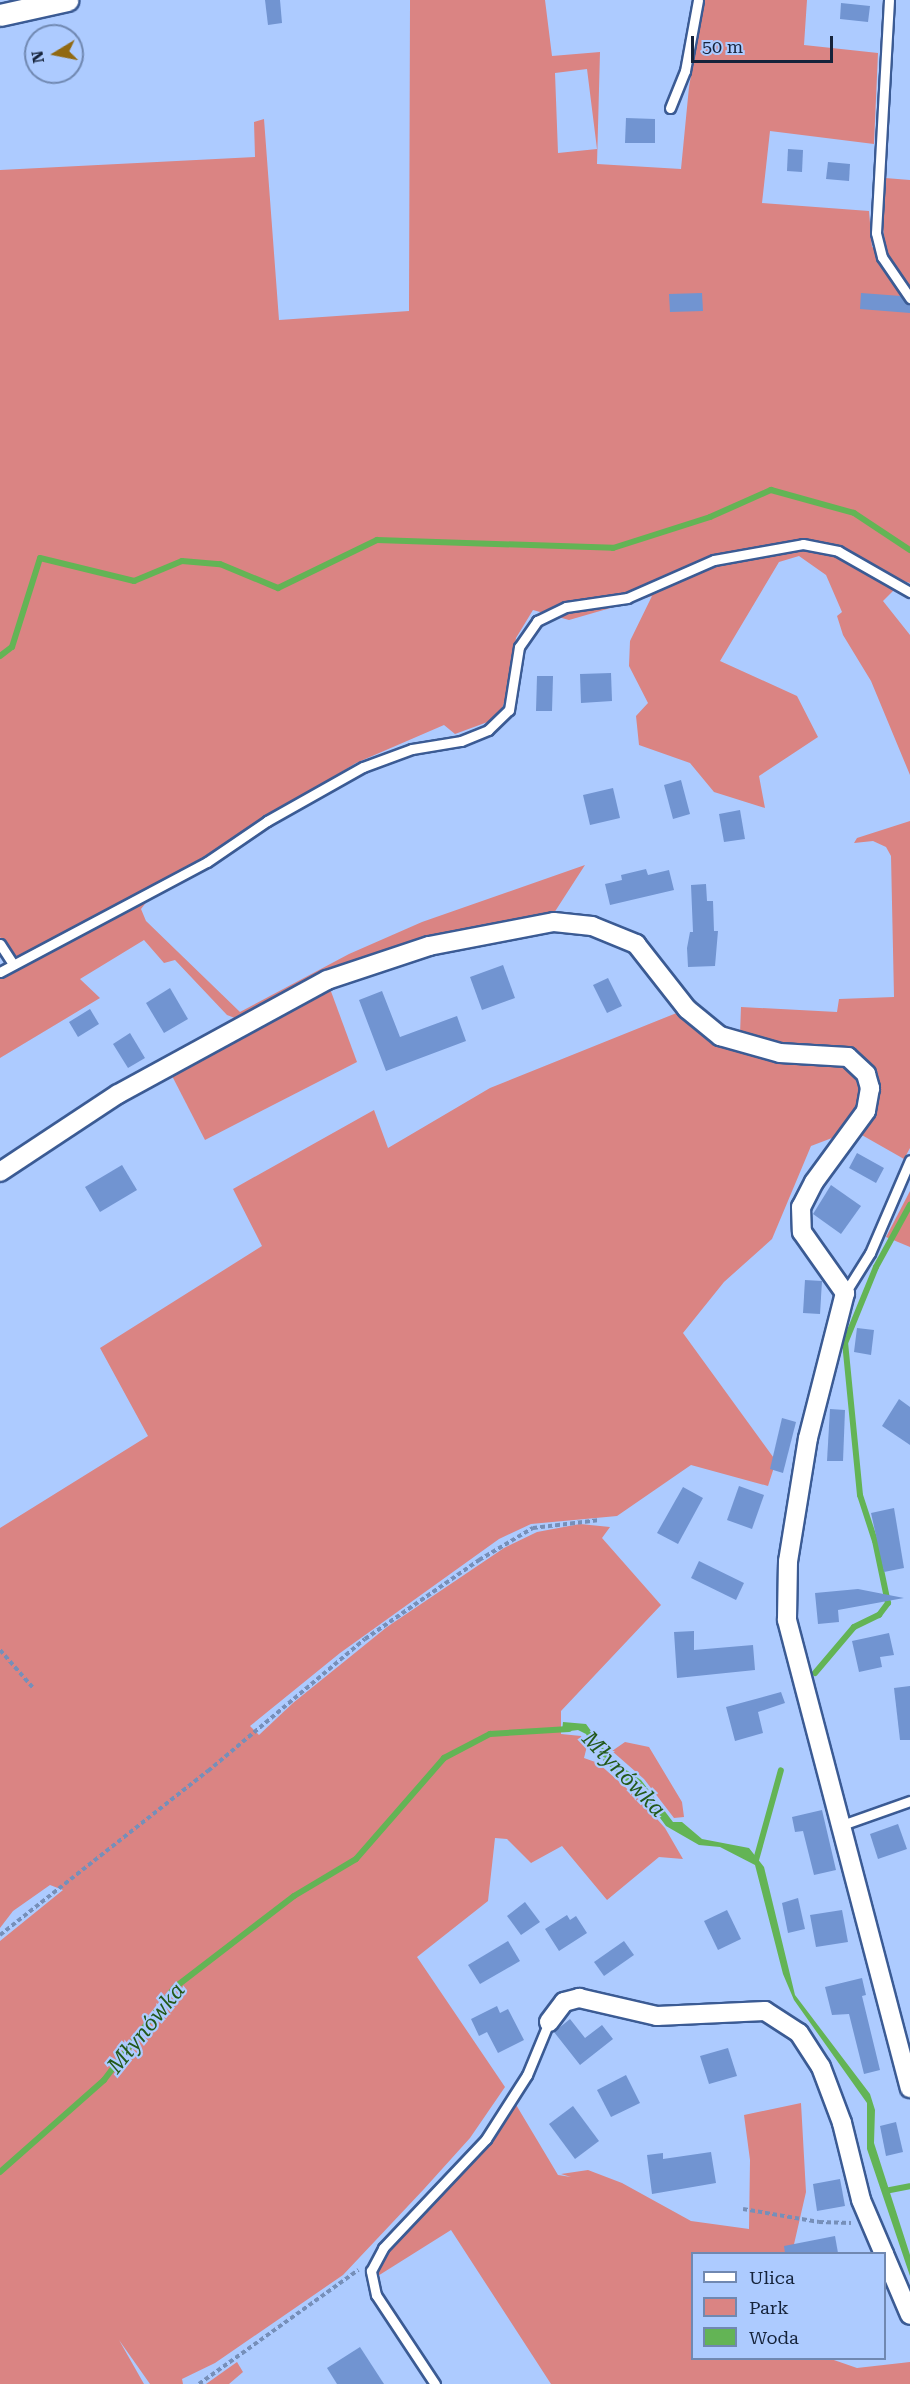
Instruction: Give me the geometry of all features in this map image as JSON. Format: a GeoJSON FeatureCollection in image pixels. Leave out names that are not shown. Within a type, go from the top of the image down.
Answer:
{"type":"FeatureCollection","features":[{"type":"Feature","properties":{"kind":"street"},"geometry":{"type":"LineString","coordinates":[[0,15],[67,0]]}},
{"type":"Feature","properties":{"kind":"street"},"geometry":{"type":"LineString","coordinates":[[0,1172],[118,1094],[327,980],[429,945],[554,922],[592,926],[636,944],[687,1009],[720,1036],[780,1053],[848,1057],[866,1074],[870,1088],[866,1111],[814,1182],[801,1207],[802,1232],[845,1293],[808,1438],[788,1561],[787,1620],[842,1825],[905,2039],[910,2088]]}},
{"type":"Feature","properties":{"kind":"street"},"geometry":{"type":"LineString","coordinates":[[549,2022],[564,2002],[579,1998],[657,2016],[765,2011],[800,2033],[820,2067],[842,2122],[861,2200],[883,2252]]}},
{"type":"Feature","properties":{"kind":"street"},"geometry":{"type":"LineString","coordinates":[[886,2259],[910,2315]]}},
{"type":"Feature","properties":{"kind":"lane"},"geometry":{"type":"LineString","coordinates":[[670,108],[685,71],[698,0]]}},
{"type":"Feature","properties":{"kind":"lane"},"geometry":{"type":"LineString","coordinates":[[889,0],[876,233],[882,257],[910,298]]}},
{"type":"Feature","properties":{"kind":"lane"},"geometry":{"type":"LineString","coordinates":[[0,972],[207,862],[267,821],[363,767],[412,749],[461,741],[488,730],[509,710],[519,647],[537,621],[566,607],[627,598],[714,560],[803,544],[838,552],[910,592]]}},
{"type":"Feature","properties":{"kind":"lane"},"geometry":{"type":"LineString","coordinates":[[0,944],[13,964]]}},
{"type":"Feature","properties":{"kind":"lane"},"geometry":{"type":"LineString","coordinates":[[845,1293],[870,1253],[910,1160]]}},
{"type":"Feature","properties":{"kind":"lane"},"geometry":{"type":"LineString","coordinates":[[842,1825],[910,1801]]}},
{"type":"Feature","properties":{"kind":"lane"},"geometry":{"type":"LineString","coordinates":[[435,2384],[376,2295],[371,2271],[383,2248],[486,2139],[527,2075],[549,2022]]}},
{"type":"Feature","properties":{"kind":"path"},"geometry":{"type":"LineString","coordinates":[[0,1935],[208,1771],[365,1639],[479,1560],[534,1528],[600,1520]]}},
{"type":"Feature","properties":{"kind":"path"},"geometry":{"type":"LineString","coordinates":[[0,1650],[34,1689]]}},
{"type":"Feature","properties":{"kind":"path"},"geometry":{"type":"LineString","coordinates":[[743,2209],[819,2222],[870,2222]]}},
{"type":"Feature","properties":{"kind":"path"},"geometry":{"type":"LineString","coordinates":[[199,2384],[346,2280],[383,2248]]}},
{"type":"Feature","properties":{"kind":"green space"},"geometry":{"type":"Polygon","coordinates":[[[410,0],[545,0],[552,56],[600,52],[597,164],[681,169],[689,87],[704,0],[807,0],[804,45],[878,53],[874,144],[770,131],[762,203],[869,211],[872,247],[886,251],[881,212],[885,178],[910,180],[910,583],[903,581],[883,601],[910,635],[910,775],[871,681],[843,635],[837,616],[842,612],[826,575],[799,556],[779,562],[720,661],[797,696],[818,737],[759,776],[765,808],[714,792],[690,763],[639,745],[636,716],[648,703],[629,666],[630,641],[652,596],[569,620],[533,610],[516,638],[510,684],[503,706],[493,720],[455,734],[444,725],[356,763],[177,873],[14,958],[0,937],[0,170],[255,157],[254,122],[264,119],[279,320],[409,311],[410,0]],[[587,69],[555,73],[558,153],[597,149],[587,69]]]}},
{"type":"Feature","properties":{"kind":"green space"},"geometry":{"type":"Polygon","coordinates":[[[910,821],[910,1148],[904,1159],[853,1130],[811,1146],[772,1239],[724,1282],[683,1333],[776,1461],[768,1486],[691,1465],[617,1516],[531,1524],[499,1539],[340,1653],[250,1726],[259,1735],[293,1703],[387,1627],[504,1548],[537,1532],[580,1524],[610,1527],[602,1538],[661,1605],[561,1711],[561,1734],[581,1736],[587,1746],[584,1758],[598,1763],[642,1802],[665,1828],[683,1859],[659,1857],[607,1900],[562,1846],[531,1863],[507,1839],[495,1838],[488,1901],[417,1957],[505,2087],[470,2138],[424,2189],[343,2275],[215,2363],[182,2379],[183,2384],[150,2384],[119,2340],[144,2384],[0,2384],[0,1941],[63,1890],[50,1885],[13,1911],[0,1928],[0,1528],[148,1436],[100,1348],[262,1246],[233,1189],[374,1110],[388,1148],[490,1088],[679,1012],[704,1037],[723,1048],[783,1063],[775,1042],[740,1035],[741,1007],[837,1012],[839,999],[894,997],[891,856],[886,847],[873,841],[854,843],[857,838],[910,821]]]}},
{"type":"Feature","properties":{"kind":"green space"},"geometry":{"type":"Polygon","coordinates":[[[585,865],[554,913],[404,944],[348,963],[240,1020],[227,1015],[175,960],[164,963],[144,940],[80,979],[100,998],[0,1058],[0,977],[100,921],[148,900],[141,909],[146,921],[240,1012],[349,954],[422,922],[585,865]]]}},
{"type":"Feature","properties":{"kind":"green space"},"geometry":{"type":"Polygon","coordinates":[[[329,986],[357,1062],[205,1140],[170,1072],[329,986]]]}},
{"type":"Feature","properties":{"kind":"green space"},"geometry":{"type":"Polygon","coordinates":[[[910,1191],[910,1247],[886,1237],[910,1191]]]}},
{"type":"Feature","properties":{"kind":"green space"},"geometry":{"type":"Polygon","coordinates":[[[625,1742],[649,1747],[682,1802],[684,1817],[674,1818],[644,1779],[612,1751],[625,1742]]]}},
{"type":"Feature","properties":{"kind":"green space"},"geometry":{"type":"Polygon","coordinates":[[[512,2098],[558,2175],[571,2177],[561,2174],[588,2170],[622,2183],[691,2221],[749,2229],[750,2160],[744,2115],[801,2103],[806,2192],[792,2252],[691,2252],[691,2360],[834,2360],[857,2368],[910,2362],[910,2384],[551,2384],[451,2230],[373,2279],[383,2248],[486,2139],[512,2098]]]}},
{"type":"Feature","properties":{"kind":"green space"},"geometry":{"type":"Polygon","coordinates":[[[237,2362],[243,2372],[229,2384],[206,2384],[237,2362]]]}},
{"type":"Feature","properties":{"kind":"water"},"geometry":{"type":"Polygon","coordinates":[[[563,1722],[586,1724],[613,1761],[641,1780],[673,1822],[682,1822],[702,1839],[749,1848],[764,1867],[795,1995],[870,2094],[875,2110],[874,2143],[910,2255],[910,2276],[867,2149],[867,2103],[794,2000],[783,1974],[755,1865],[720,1847],[699,1845],[666,1826],[646,1799],[596,1754],[586,1734],[578,1730],[562,1732],[563,1722]]]}},
{"type":"Feature","properties":{"kind":"building"},"geometry":{"type":"Polygon","coordinates":[[[265,0],[280,0],[282,23],[268,25],[265,0]]]}},
{"type":"Feature","properties":{"kind":"building"},"geometry":{"type":"Polygon","coordinates":[[[841,3],[870,6],[868,22],[840,19],[841,3]]]}},
{"type":"Feature","properties":{"kind":"building"},"geometry":{"type":"Polygon","coordinates":[[[626,118],[655,119],[655,143],[625,143],[626,118]]]}},
{"type":"Feature","properties":{"kind":"building"},"geometry":{"type":"Polygon","coordinates":[[[788,149],[803,150],[802,172],[787,171],[788,149]]]}},
{"type":"Feature","properties":{"kind":"building"},"geometry":{"type":"Polygon","coordinates":[[[828,162],[850,164],[849,181],[826,179],[828,162]]]}},
{"type":"Feature","properties":{"kind":"building"},"geometry":{"type":"Polygon","coordinates":[[[702,293],[703,311],[670,312],[669,294],[702,293]]]}},
{"type":"Feature","properties":{"kind":"building"},"geometry":{"type":"Polygon","coordinates":[[[861,293],[901,296],[910,305],[910,313],[860,309],[861,293]]]}},
{"type":"Feature","properties":{"kind":"building"},"geometry":{"type":"Polygon","coordinates":[[[611,673],[612,701],[581,703],[580,674],[611,673]]]}},
{"type":"Feature","properties":{"kind":"building"},"geometry":{"type":"Polygon","coordinates":[[[537,676],[553,676],[552,711],[536,711],[537,676]]]}},
{"type":"Feature","properties":{"kind":"building"},"geometry":{"type":"Polygon","coordinates":[[[681,780],[690,814],[673,819],[664,785],[681,780]]]}},
{"type":"Feature","properties":{"kind":"building"},"geometry":{"type":"Polygon","coordinates":[[[613,788],[620,818],[590,825],[583,795],[613,788]]]}},
{"type":"Feature","properties":{"kind":"building"},"geometry":{"type":"Polygon","coordinates":[[[740,810],[745,839],[724,842],[719,814],[740,810]]]}},
{"type":"Feature","properties":{"kind":"building"},"geometry":{"type":"Polygon","coordinates":[[[646,869],[648,875],[669,870],[674,890],[610,905],[605,884],[622,880],[621,875],[646,869]]]}},
{"type":"Feature","properties":{"kind":"building"},"geometry":{"type":"Polygon","coordinates":[[[706,884],[707,901],[713,901],[714,931],[718,931],[715,966],[688,967],[687,948],[690,932],[693,932],[691,885],[706,884]]]}},
{"type":"Feature","properties":{"kind":"building"},"geometry":{"type":"Polygon","coordinates":[[[503,965],[515,998],[482,1010],[470,977],[503,965]]]}},
{"type":"Feature","properties":{"kind":"building"},"geometry":{"type":"Polygon","coordinates":[[[608,978],[622,1006],[607,1013],[593,985],[608,978]]]}},
{"type":"Feature","properties":{"kind":"building"},"geometry":{"type":"Polygon","coordinates":[[[170,988],[188,1019],[164,1033],[146,1003],[170,988]]]}},
{"type":"Feature","properties":{"kind":"building"},"geometry":{"type":"Polygon","coordinates":[[[382,991],[400,1037],[457,1016],[466,1041],[386,1071],[359,1000],[382,991]]]}},
{"type":"Feature","properties":{"kind":"building"},"geometry":{"type":"Polygon","coordinates":[[[90,1009],[99,1024],[78,1037],[69,1022],[90,1009]]]}},
{"type":"Feature","properties":{"kind":"building"},"geometry":{"type":"Polygon","coordinates":[[[130,1033],[145,1058],[128,1068],[113,1044],[130,1033]]]}},
{"type":"Feature","properties":{"kind":"building"},"geometry":{"type":"Polygon","coordinates":[[[857,1153],[884,1168],[876,1183],[849,1168],[857,1153]]]}},
{"type":"Feature","properties":{"kind":"building"},"geometry":{"type":"Polygon","coordinates":[[[122,1165],[137,1190],[100,1212],[85,1187],[122,1165]]]}},
{"type":"Feature","properties":{"kind":"building"},"geometry":{"type":"Polygon","coordinates":[[[831,1185],[861,1206],[841,1234],[813,1214],[831,1185]]]}},
{"type":"Feature","properties":{"kind":"building"},"geometry":{"type":"Polygon","coordinates":[[[805,1280],[822,1281],[820,1314],[803,1313],[805,1280]]]}},
{"type":"Feature","properties":{"kind":"building"},"geometry":{"type":"Polygon","coordinates":[[[857,1328],[874,1330],[871,1355],[854,1352],[857,1328]]]}},
{"type":"Feature","properties":{"kind":"building"},"geometry":{"type":"Polygon","coordinates":[[[899,1399],[910,1407],[910,1445],[882,1426],[899,1399]]]}},
{"type":"Feature","properties":{"kind":"building"},"geometry":{"type":"Polygon","coordinates":[[[830,1409],[845,1410],[843,1461],[827,1461],[830,1409]]]}},
{"type":"Feature","properties":{"kind":"building"},"geometry":{"type":"Polygon","coordinates":[[[782,1418],[796,1422],[783,1473],[770,1469],[782,1418]]]}},
{"type":"Feature","properties":{"kind":"building"},"geometry":{"type":"Polygon","coordinates":[[[739,1486],[764,1495],[752,1529],[727,1520],[739,1486]]]}},
{"type":"Feature","properties":{"kind":"building"},"geometry":{"type":"Polygon","coordinates":[[[683,1487],[703,1498],[678,1544],[657,1533],[683,1487]]]}},
{"type":"Feature","properties":{"kind":"building"},"geometry":{"type":"Polygon","coordinates":[[[894,1508],[904,1568],[884,1572],[871,1513],[894,1508]]]}},
{"type":"Feature","properties":{"kind":"building"},"geometry":{"type":"Polygon","coordinates":[[[699,1561],[744,1583],[736,1600],[691,1578],[699,1561]]]}},
{"type":"Feature","properties":{"kind":"building"},"geometry":{"type":"Polygon","coordinates":[[[858,1589],[904,1598],[838,1610],[839,1622],[818,1624],[815,1593],[858,1589]]]}},
{"type":"Feature","properties":{"kind":"building"},"geometry":{"type":"Polygon","coordinates":[[[694,1631],[694,1650],[753,1645],[755,1670],[677,1678],[674,1632],[694,1631]]]}},
{"type":"Feature","properties":{"kind":"building"},"geometry":{"type":"Polygon","coordinates":[[[889,1633],[894,1655],[880,1657],[882,1667],[859,1672],[852,1641],[889,1633]]]}},
{"type":"Feature","properties":{"kind":"building"},"geometry":{"type":"Polygon","coordinates":[[[910,1686],[910,1740],[900,1740],[894,1688],[910,1686]]]}},
{"type":"Feature","properties":{"kind":"building"},"geometry":{"type":"Polygon","coordinates":[[[781,1692],[785,1703],[758,1712],[763,1733],[735,1741],[726,1707],[781,1692]]]}},
{"type":"Feature","properties":{"kind":"building"},"geometry":{"type":"Polygon","coordinates":[[[822,1810],[836,1870],[814,1875],[803,1831],[795,1832],[792,1817],[822,1810]]]}},
{"type":"Feature","properties":{"kind":"building"},"geometry":{"type":"Polygon","coordinates":[[[898,1824],[907,1849],[878,1859],[870,1834],[898,1824]]]}},
{"type":"Feature","properties":{"kind":"building"},"geometry":{"type":"Polygon","coordinates":[[[798,1898],[805,1929],[788,1933],[782,1903],[798,1898]]]}},
{"type":"Feature","properties":{"kind":"building"},"geometry":{"type":"Polygon","coordinates":[[[525,1902],[540,1922],[521,1935],[507,1916],[525,1902]]]}},
{"type":"Feature","properties":{"kind":"building"},"geometry":{"type":"Polygon","coordinates":[[[727,1910],[741,1939],[718,1950],[704,1921],[727,1910]]]}},
{"type":"Feature","properties":{"kind":"building"},"geometry":{"type":"Polygon","coordinates":[[[842,1910],[848,1942],[816,1947],[810,1915],[842,1910]]]}},
{"type":"Feature","properties":{"kind":"building"},"geometry":{"type":"Polygon","coordinates":[[[567,1915],[570,1920],[576,1916],[587,1933],[559,1951],[545,1929],[567,1915]]]}},
{"type":"Feature","properties":{"kind":"building"},"geometry":{"type":"Polygon","coordinates":[[[508,1941],[520,1961],[480,1984],[468,1965],[508,1941]]]}},
{"type":"Feature","properties":{"kind":"building"},"geometry":{"type":"Polygon","coordinates":[[[624,1941],[634,1955],[604,1976],[594,1962],[624,1941]]]}},
{"type":"Feature","properties":{"kind":"building"},"geometry":{"type":"Polygon","coordinates":[[[862,1978],[866,1995],[862,1996],[880,2070],[864,2074],[849,2014],[832,2015],[825,1987],[862,1978]]]}},
{"type":"Feature","properties":{"kind":"building"},"geometry":{"type":"Polygon","coordinates":[[[497,2006],[500,2013],[508,2009],[524,2040],[498,2053],[487,2032],[479,2036],[471,2019],[497,2006]]]}},
{"type":"Feature","properties":{"kind":"building"},"geometry":{"type":"Polygon","coordinates":[[[570,2019],[585,2038],[602,2025],[613,2039],[580,2065],[554,2032],[570,2019]]]}},
{"type":"Feature","properties":{"kind":"building"},"geometry":{"type":"Polygon","coordinates":[[[728,2048],[737,2076],[709,2084],[700,2056],[728,2048]]]}},
{"type":"Feature","properties":{"kind":"building"},"geometry":{"type":"Polygon","coordinates":[[[626,2075],[640,2103],[611,2117],[597,2090],[626,2075]]]}},
{"type":"Feature","properties":{"kind":"building"},"geometry":{"type":"Polygon","coordinates":[[[573,2106],[599,2141],[575,2159],[549,2124],[573,2106]]]}},
{"type":"Feature","properties":{"kind":"building"},"geometry":{"type":"Polygon","coordinates":[[[896,2122],[903,2152],[886,2156],[880,2126],[896,2122]]]}},
{"type":"Feature","properties":{"kind":"building"},"geometry":{"type":"Polygon","coordinates":[[[711,2152],[716,2183],[652,2194],[647,2155],[663,2153],[663,2159],[711,2152]]]}},
{"type":"Feature","properties":{"kind":"building"},"geometry":{"type":"Polygon","coordinates":[[[840,2179],[845,2206],[817,2211],[813,2184],[840,2179]]]}},
{"type":"Feature","properties":{"kind":"building"},"geometry":{"type":"Polygon","coordinates":[[[835,2236],[838,2252],[785,2252],[784,2246],[835,2236]]]}},
{"type":"Feature","properties":{"kind":"building"},"geometry":{"type":"Polygon","coordinates":[[[360,2347],[384,2384],[337,2384],[327,2368],[360,2347]]]}},
{"type":"Feature","properties":{"kind":"waterway"},"geometry":{"type":"LineString","coordinates":[[0,656],[12,647],[40,558],[134,581],[182,561],[220,564],[278,588],[377,540],[613,548],[710,517],[771,490],[854,513],[910,550]]}},
{"type":"Feature","properties":{"kind":"waterway"},"geometry":{"type":"LineString","coordinates":[[815,1673],[854,1627],[879,1615],[888,1603],[875,1541],[860,1495],[845,1343],[876,1267],[910,1205]]}},
{"type":"Feature","properties":{"kind":"waterway","name":"Młynówka"},"geometry":{"type":"LineString","coordinates":[[0,2172],[104,2080],[174,1988],[294,1896],[356,1859],[444,1758],[490,1734],[569,1729]]}},
{"type":"Feature","properties":{"kind":"waterway"},"geometry":{"type":"LineString","coordinates":[[756,1860],[781,1770]]}},
{"type":"Feature","properties":{"kind":"waterway"},"geometry":{"type":"LineString","coordinates":[[885,2191],[910,2186]]}}]}
